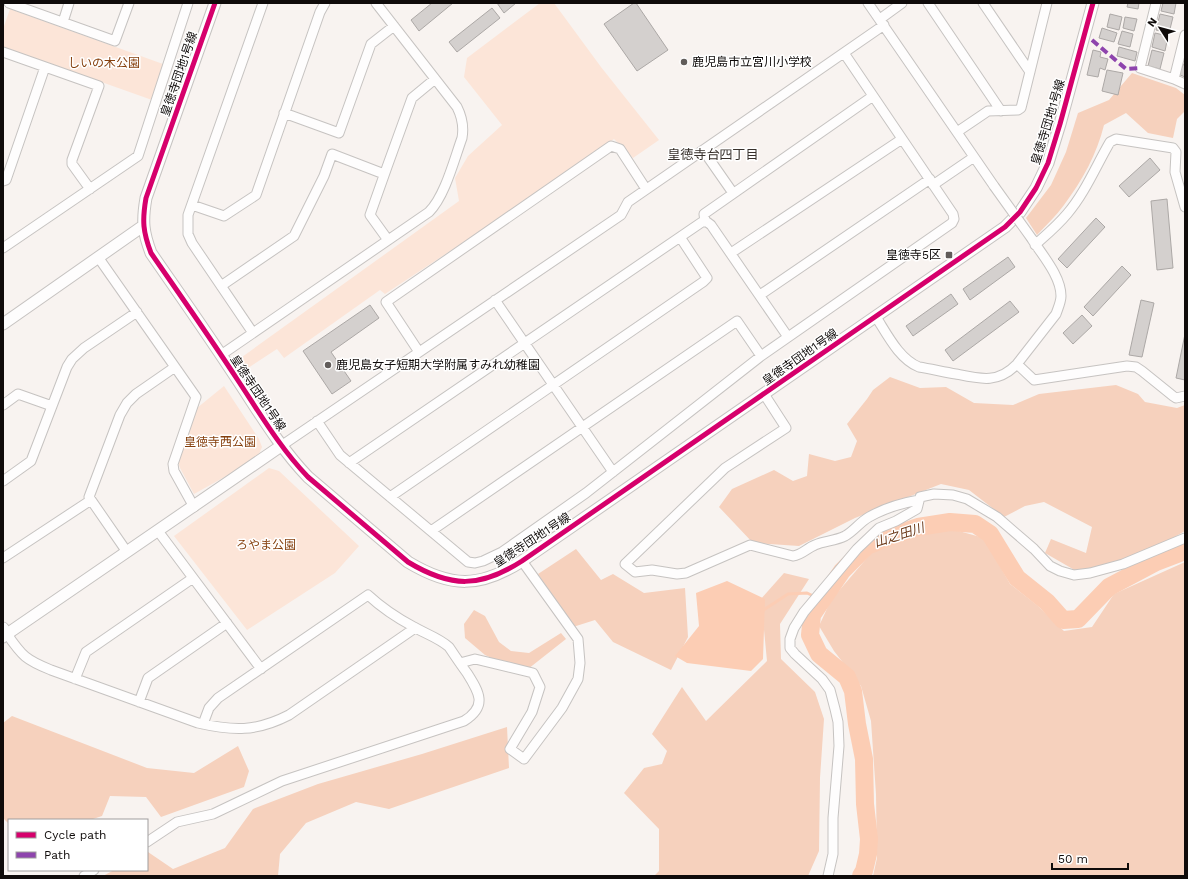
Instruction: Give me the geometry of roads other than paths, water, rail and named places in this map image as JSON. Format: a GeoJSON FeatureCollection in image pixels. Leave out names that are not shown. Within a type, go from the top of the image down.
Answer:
{"type":"FeatureCollection","features":[{"type":"Feature","properties":{"kind":"street"},"geometry":{"type":"LineString","coordinates":[[9,3],[115,41],[129,3]]}},
{"type":"Feature","properties":{"kind":"street"},"geometry":{"type":"LineString","coordinates":[[62,22],[69,3]]}},
{"type":"Feature","properties":{"kind":"street"},"geometry":{"type":"LineString","coordinates":[[3,237],[6,246],[138,156],[188,3]]}},
{"type":"Feature","properties":{"kind":"street","name":"皇徳寺団地1号線"},"geometry":{"type":"LineString","coordinates":[[215,3],[148,192],[144,209],[143,226],[151,253],[281,446],[308,477],[408,562],[435,576],[465,582],[491,578],[507,571],[1005,227],[1020,212],[1036,188],[1048,163],[1093,3]]}},
{"type":"Feature","properties":{"kind":"street"},"geometry":{"type":"LineString","coordinates":[[253,334],[192,243],[188,234],[188,215],[263,3]]}},
{"type":"Feature","properties":{"kind":"street"},"geometry":{"type":"LineString","coordinates":[[192,204],[224,216],[256,195],[320,12],[325,3]]}},
{"type":"Feature","properties":{"kind":"street"},"geometry":{"type":"LineString","coordinates":[[868,3],[1056,275],[1060,285],[1061,296],[1056,314],[1012,370],[1002,376],[982,379],[919,367],[912,364],[906,360],[876,317]]}},
{"type":"Feature","properties":{"kind":"street"},"geometry":{"type":"LineString","coordinates":[[415,628],[289,715],[276,722],[250,728],[233,729],[203,724],[51,670],[28,660],[4,634],[194,507],[317,421],[621,215],[628,202],[844,53],[882,22],[902,3]]}},
{"type":"Feature","properties":{"kind":"street"},"geometry":{"type":"LineString","coordinates":[[928,3],[1001,111]]}},
{"type":"Feature","properties":{"kind":"street"},"geometry":{"type":"LineString","coordinates":[[957,132],[988,111],[1018,110],[1021,108],[1047,3]]}},
{"type":"Feature","properties":{"kind":"street"},"geometry":{"type":"LineString","coordinates":[[1156,3],[1140,68],[1185,84]]}},
{"type":"Feature","properties":{"kind":"street"},"geometry":{"type":"LineString","coordinates":[[221,355],[429,212],[434,207],[444,188],[464,130],[460,114],[457,107],[394,26],[379,4]]}},
{"type":"Feature","properties":{"kind":"street"},"geometry":{"type":"LineString","coordinates":[[985,4],[1030,72]]}},
{"type":"Feature","properties":{"kind":"street"},"geometry":{"type":"LineString","coordinates":[[284,113],[339,133],[370,44],[394,26]]}},
{"type":"Feature","properties":{"kind":"street"},"geometry":{"type":"LineString","coordinates":[[1174,79],[1185,34]]}},
{"type":"Feature","properties":{"kind":"street"},"geometry":{"type":"LineString","coordinates":[[3,52],[99,86],[72,160],[72,164],[90,189]]}},
{"type":"Feature","properties":{"kind":"street"},"geometry":{"type":"LineString","coordinates":[[317,421],[340,455],[468,562],[474,563],[483,561],[502,552],[586,493],[761,356],[952,223],[954,219],[953,214],[844,53]]}},
{"type":"Feature","properties":{"kind":"street"},"geometry":{"type":"LineString","coordinates":[[3,182],[6,180],[45,67]]}},
{"type":"Feature","properties":{"kind":"street"},"geometry":{"type":"LineString","coordinates":[[388,240],[370,215],[412,98],[435,79]]}},
{"type":"Feature","properties":{"kind":"street"},"geometry":{"type":"LineString","coordinates":[[705,222],[704,214],[873,96]]}},
{"type":"Feature","properties":{"kind":"street"},"geometry":{"type":"LineString","coordinates":[[731,253],[902,139]]}},
{"type":"Feature","properties":{"kind":"street"},"geometry":{"type":"LineString","coordinates":[[1033,242],[1058,224],[1070,210],[1082,192],[1110,142],[1116,139],[1173,148],[1176,152],[1176,178],[1185,207]]}},
{"type":"Feature","properties":{"kind":"street"},"geometry":{"type":"LineString","coordinates":[[419,352],[386,302],[611,146],[620,148],[646,189]]}},
{"type":"Feature","properties":{"kind":"street"},"geometry":{"type":"LineString","coordinates":[[703,150],[733,193]]}},
{"type":"Feature","properties":{"kind":"street"},"geometry":{"type":"LineString","coordinates":[[221,286],[294,236],[324,176],[332,154],[384,174]]}},
{"type":"Feature","properties":{"kind":"street"},"geometry":{"type":"LineString","coordinates":[[760,296],[931,182],[974,157]]}},
{"type":"Feature","properties":{"kind":"street"},"geometry":{"type":"LineString","coordinates":[[349,462],[702,222],[707,222],[711,225],[788,337]]}},
{"type":"Feature","properties":{"kind":"street"},"geometry":{"type":"LineString","coordinates":[[3,324],[143,226]]}},
{"type":"Feature","properties":{"kind":"street"},"geometry":{"type":"LineString","coordinates":[[390,497],[707,278],[680,237]]}},
{"type":"Feature","properties":{"kind":"street"},"geometry":{"type":"LineString","coordinates":[[98,257],[196,397],[172,464],[194,507]]}},
{"type":"Feature","properties":{"kind":"street"},"geometry":{"type":"LineString","coordinates":[[495,300],[613,472]]}},
{"type":"Feature","properties":{"kind":"street"},"geometry":{"type":"LineString","coordinates":[[3,481],[32,461],[67,367],[72,359],[84,348],[137,312]]}},
{"type":"Feature","properties":{"kind":"street"},"geometry":{"type":"LineString","coordinates":[[431,531],[738,321],[761,356]]}},
{"type":"Feature","properties":{"kind":"street"},"geometry":{"type":"LineString","coordinates":[[1017,364],[1034,380],[1127,366],[1136,367],[1176,398],[1185,396]]}},
{"type":"Feature","properties":{"kind":"street"},"geometry":{"type":"LineString","coordinates":[[127,552],[89,498],[120,415],[127,403],[136,394],[174,367]]}},
{"type":"Feature","properties":{"kind":"street"},"geometry":{"type":"LineString","coordinates":[[3,404],[18,394],[52,406]]}},
{"type":"Feature","properties":{"kind":"street"},"geometry":{"type":"LineString","coordinates":[[764,394],[786,428],[725,468],[625,564],[636,572],[652,570],[677,574],[686,573],[750,545],[793,556],[798,555],[814,545],[844,537],[868,518],[885,509],[902,503],[919,500]]}},
{"type":"Feature","properties":{"kind":"street"},"geometry":{"type":"LineString","coordinates":[[828,876],[833,854],[833,818],[839,746],[838,722],[830,690],[790,648],[790,640],[794,628],[804,612],[857,549],[879,528],[896,521],[916,509],[920,497],[934,494],[953,495],[967,499],[997,517],[1034,549],[1050,566],[1074,575],[1090,573],[1123,564],[1185,538]]}},
{"type":"Feature","properties":{"kind":"street"},"geometry":{"type":"LineString","coordinates":[[3,558],[91,500]]}},
{"type":"Feature","properties":{"kind":"street"},"geometry":{"type":"LineString","coordinates":[[158,531],[261,668]]}},
{"type":"Feature","properties":{"kind":"street"},"geometry":{"type":"LineString","coordinates":[[460,663],[475,659],[533,673],[540,687],[532,712],[510,749],[524,759],[562,708],[578,679],[580,663],[578,639],[522,561]]}},
{"type":"Feature","properties":{"kind":"street"},"geometry":{"type":"LineString","coordinates":[[75,679],[86,652],[193,578]]}},
{"type":"Feature","properties":{"kind":"street"},"geometry":{"type":"LineString","coordinates":[[148,841],[177,822],[213,814],[282,781],[464,720],[476,712],[479,696],[476,688],[460,663],[444,642],[415,628],[381,607],[368,595],[218,698],[209,708],[203,724]]}},
{"type":"Feature","properties":{"kind":"street"},"geometry":{"type":"LineString","coordinates":[[139,702],[148,678],[227,623]]}},
{"type":"Feature","properties":{"kind":"waterway","name":"山之田川"},"geometry":{"type":"LineString","coordinates":[[861,876],[864,871],[868,854],[869,839],[865,804],[864,759],[857,724],[853,691],[847,677],[819,654],[810,635],[812,615],[842,571],[867,546],[894,535],[918,527],[950,522],[975,524],[990,534],[1017,578],[1047,602],[1063,620],[1078,619],[1109,587],[1156,562],[1185,551]]}},
{"type":"Feature","properties":{"kind":"waterway"},"geometry":{"type":"LineString","coordinates":[[762,611],[788,594],[807,593],[822,600]]}},
{"type":"Feature","properties":{"kind":"place","name":"鹿児島市立宮川小学校"},"geometry":{"type":"Point","coordinates":[684,62]}},
{"type":"Feature","properties":{"kind":"place","name":"皇徳寺5区"},"geometry":{"type":"Point","coordinates":[949,255]}},
{"type":"Feature","properties":{"kind":"place","name":"鹿児島女子短期大学附属すみれ幼稚園"},"geometry":{"type":"Point","coordinates":[328,365]}},
{"type":"Feature","properties":{"kind":"district","name":"皇徳寺台四丁目"},"geometry":{"type":"Point","coordinates":[713,154]}},
{"type":"Feature","properties":{"kind":"park label","name":"しいの木公園"},"geometry":{"type":"Point","coordinates":[104,63]}},
{"type":"Feature","properties":{"kind":"park label","name":"皇徳寺西公園"},"geometry":{"type":"Point","coordinates":[220,442]}},
{"type":"Feature","properties":{"kind":"park label","name":"ろやま公園"},"geometry":{"type":"Point","coordinates":[266,545]}}]}
